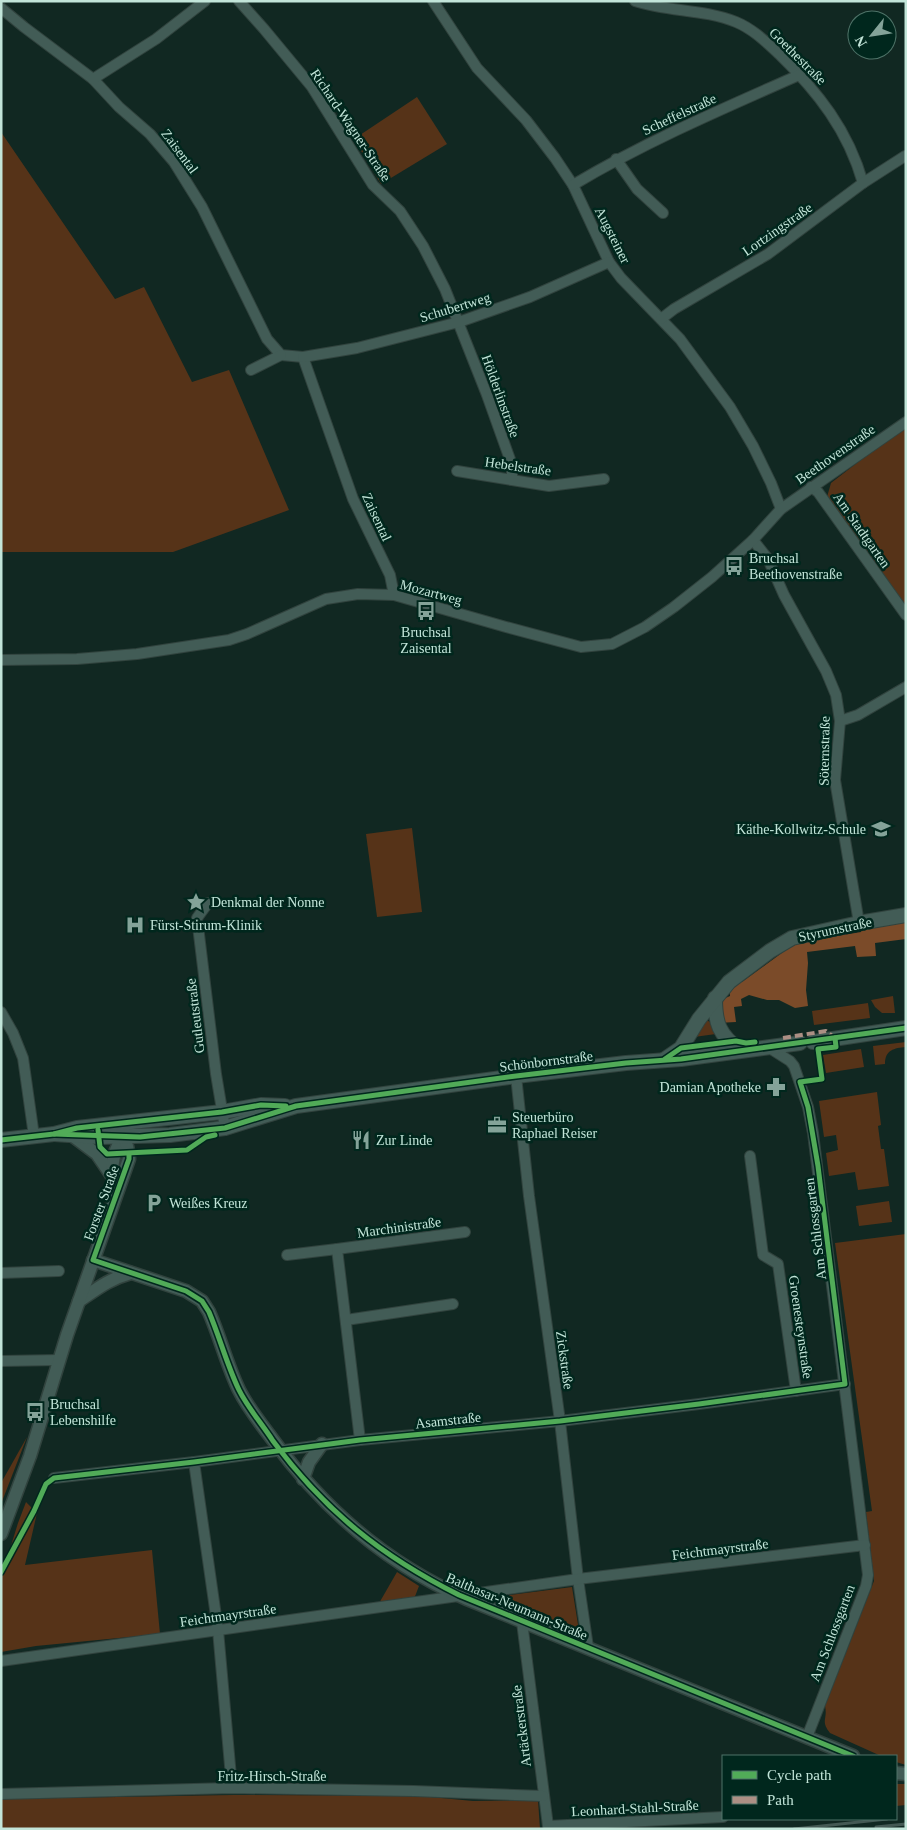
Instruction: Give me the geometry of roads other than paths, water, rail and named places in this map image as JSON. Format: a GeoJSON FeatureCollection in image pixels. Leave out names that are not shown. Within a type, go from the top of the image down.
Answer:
{"type":"FeatureCollection","features":[{"type":"Feature","properties":{"kind":"main road","name":"Styrumstraße"},"geometry":{"type":"LineString","coordinates":[[665,1060],[681,1048],[699,1019],[728,982],[750,965],[792,938],[906,915]]}},
{"type":"Feature","properties":{"kind":"main road"},"geometry":{"type":"LineString","coordinates":[[714,998],[715,1013],[720,1030],[728,1042],[740,1050]]}},
{"type":"Feature","properties":{"kind":"main road","name":"Schönbornstraße"},"geometry":{"type":"LineString","coordinates":[[123,1130],[261,1105],[296,1106],[516,1076],[681,1059],[906,1028]]}},
{"type":"Feature","properties":{"kind":"main road","name":"Schönbornstraße"},"geometry":{"type":"LineString","coordinates":[[123,1130],[170,1135],[225,1128],[296,1106]]}},
{"type":"Feature","properties":{"kind":"main road"},"geometry":{"type":"LineString","coordinates":[[1,1140],[54,1134],[77,1128],[123,1130]]}},
{"type":"Feature","properties":{"kind":"main road"},"geometry":{"type":"LineString","coordinates":[[54,1134],[73,1136],[123,1130]]}},
{"type":"Feature","properties":{"kind":"street"},"geometry":{"type":"LineString","coordinates":[[93,79],[156,39],[205,1]]}},
{"type":"Feature","properties":{"kind":"street","name":"Richard-Wagner-Straße"},"geometry":{"type":"LineString","coordinates":[[240,1],[312,88],[373,185],[404,218],[432,263],[459,322]]}},
{"type":"Feature","properties":{"kind":"street","name":"Augsteiner"},"geometry":{"type":"LineString","coordinates":[[433,1],[477,68],[540,136],[573,185],[609,262],[632,292],[661,319],[693,356],[730,407],[753,446],[781,509]]}},
{"type":"Feature","properties":{"kind":"street","name":"Goethestraße"},"geometry":{"type":"LineString","coordinates":[[635,1],[719,17],[737,22],[753,32],[769,45],[821,99],[841,128],[856,159],[864,184]]}},
{"type":"Feature","properties":{"kind":"street","name":"Zaisental"},"geometry":{"type":"LineString","coordinates":[[1,8],[93,79],[119,108],[150,134],[174,162],[202,207],[267,339],[280,355]]}},
{"type":"Feature","properties":{"kind":"street","name":"Scheffelstraße"},"geometry":{"type":"LineString","coordinates":[[573,185],[616,159],[799,75]]}},
{"type":"Feature","properties":{"kind":"street","name":"Lortzingstraße"},"geometry":{"type":"LineString","coordinates":[[661,319],[674,309],[768,254],[905,156]]}},
{"type":"Feature","properties":{"kind":"street"},"geometry":{"type":"LineString","coordinates":[[616,159],[637,189],[664,213]]}},
{"type":"Feature","properties":{"kind":"street","name":"Schubertweg"},"geometry":{"type":"LineString","coordinates":[[303,357],[357,348],[459,322],[530,297],[609,262]]}},
{"type":"Feature","properties":{"kind":"street","name":"Hölderlinstraße"},"geometry":{"type":"LineString","coordinates":[[459,322],[512,466],[512,480]]}},
{"type":"Feature","properties":{"kind":"street"},"geometry":{"type":"LineString","coordinates":[[251,370],[280,355],[303,357]]}},
{"type":"Feature","properties":{"kind":"street","name":"Zaisental"},"geometry":{"type":"LineString","coordinates":[[303,357],[353,500],[390,575],[394,595]]}},
{"type":"Feature","properties":{"kind":"street","name":"Beethovenstraße"},"geometry":{"type":"LineString","coordinates":[[781,509],[906,422]]}},
{"type":"Feature","properties":{"kind":"street","name":"Hebelstraße"},"geometry":{"type":"LineString","coordinates":[[457,470],[549,486],[604,479]]}},
{"type":"Feature","properties":{"kind":"street","name":"Am Stadtgarten"},"geometry":{"type":"LineString","coordinates":[[811,487],[818,492],[906,615]]}},
{"type":"Feature","properties":{"kind":"street","name":"Mozartweg"},"geometry":{"type":"LineString","coordinates":[[1,660],[77,659],[127,655],[230,640],[326,599],[358,594],[394,595],[581,647],[612,644],[645,627],[712,577],[753,540],[781,509]]}},
{"type":"Feature","properties":{"kind":"street","name":"Söternstraße"},"geometry":{"type":"LineString","coordinates":[[753,540],[768,559],[784,595],[826,671],[836,695],[840,721],[835,780],[859,923]]}},
{"type":"Feature","properties":{"kind":"street"},"geometry":{"type":"LineString","coordinates":[[840,721],[858,715],[906,687]]}},
{"type":"Feature","properties":{"kind":"street","name":"Gutleutstraße"},"geometry":{"type":"LineString","coordinates":[[208,903],[197,918],[225,1128]]}},
{"type":"Feature","properties":{"kind":"street"},"geometry":{"type":"LineString","coordinates":[[1,1012],[13,1033],[23,1058],[34,1136]]}},
{"type":"Feature","properties":{"kind":"street","name":"Am Schlossgarten"},"geometry":{"type":"LineString","coordinates":[[767,1046],[790,1061],[798,1074],[808,1106],[817,1158],[868,1575],[866,1586],[806,1737]]}},
{"type":"Feature","properties":{"kind":"street","name":"Zickstraße"},"geometry":{"type":"LineString","coordinates":[[516,1076],[529,1196],[560,1420],[578,1579],[588,1647]]}},
{"type":"Feature","properties":{"kind":"street","name":"Forster Straße"},"geometry":{"type":"LineString","coordinates":[[115,1197],[112,1176],[114,1154],[123,1130]]}},
{"type":"Feature","properties":{"kind":"street","name":"Forster Straße"},"geometry":{"type":"LineString","coordinates":[[1,1534],[20,1486],[59,1360],[129,1159],[123,1130]]}},
{"type":"Feature","properties":{"kind":"street"},"geometry":{"type":"LineString","coordinates":[[73,1136],[97,1154],[112,1176]]}},
{"type":"Feature","properties":{"kind":"street","name":"Groenesteynstraße"},"geometry":{"type":"LineString","coordinates":[[750,1156],[763,1255],[778,1264],[796,1391]]}},
{"type":"Feature","properties":{"kind":"street","name":"Marchinistraße"},"geometry":{"type":"LineString","coordinates":[[287,1255],[465,1232]]}},
{"type":"Feature","properties":{"kind":"street"},"geometry":{"type":"LineString","coordinates":[[337,1249],[360,1440]]}},
{"type":"Feature","properties":{"kind":"street","name":"Balthasar-Neumann-Straße"},"geometry":{"type":"LineString","coordinates":[[93,1260],[186,1291],[202,1301],[210,1312],[239,1390],[252,1412],[303,1479],[335,1512],[371,1543],[423,1578],[522,1622],[588,1647],[846,1755]]}},
{"type":"Feature","properties":{"kind":"street"},"geometry":{"type":"LineString","coordinates":[[1,1274],[59,1271]]}},
{"type":"Feature","properties":{"kind":"street"},"geometry":{"type":"LineString","coordinates":[[79,1301],[106,1282],[131,1273]]}},
{"type":"Feature","properties":{"kind":"street"},"geometry":{"type":"LineString","coordinates":[[346,1320],[453,1304]]}},
{"type":"Feature","properties":{"kind":"street"},"geometry":{"type":"LineString","coordinates":[[1,1361],[59,1360]]}},
{"type":"Feature","properties":{"kind":"street","name":"Asamstraße"},"geometry":{"type":"LineString","coordinates":[[54,1478],[194,1462],[322,1444],[560,1420],[844,1384]]}},
{"type":"Feature","properties":{"kind":"street"},"geometry":{"type":"LineString","coordinates":[[303,1479],[309,1462],[322,1444]]}},
{"type":"Feature","properties":{"kind":"street"},"geometry":{"type":"LineString","coordinates":[[194,1462],[218,1630],[232,1788]]}},
{"type":"Feature","properties":{"kind":"street","name":"Feichtmayrstraße"},"geometry":{"type":"LineString","coordinates":[[578,1579],[865,1545]]}},
{"type":"Feature","properties":{"kind":"street","name":"Balthasar-Neumann-Straße"},"geometry":{"type":"LineString","coordinates":[[458,1595],[578,1579]]}},
{"type":"Feature","properties":{"kind":"street","name":"Feichtmayrstraße"},"geometry":{"type":"LineString","coordinates":[[1,1661],[458,1595]]}},
{"type":"Feature","properties":{"kind":"street","name":"Artäckerstraße"},"geometry":{"type":"LineString","coordinates":[[522,1622],[548,1826]]}},
{"type":"Feature","properties":{"kind":"street","name":"Fritz-Hirsch-Straße"},"geometry":{"type":"LineString","coordinates":[[1,1794],[232,1788],[414,1791],[543,1796]]}},
{"type":"Feature","properties":{"kind":"street","name":"Leonhard-Stahl-Straße"},"geometry":{"type":"LineString","coordinates":[[548,1826],[722,1817]]}},
{"type":"Feature","properties":{"kind":"railway"},"geometry":{"type":"LineString","coordinates":[[794,1829],[878,1820]]}},
{"type":"Feature","properties":{"kind":"railway"},"geometry":{"type":"LineString","coordinates":[[876,1827],[906,1824]]}},
{"type":"Feature","properties":{"kind":"place","name":"Bruchsal Beethovenstraße"},"geometry":{"type":"Point","coordinates":[734,566]}},
{"type":"Feature","properties":{"kind":"place","name":"Bruchsal Zaisental"},"geometry":{"type":"Point","coordinates":[426,611]}},
{"type":"Feature","properties":{"kind":"place","name":"Käthe-Kollwitz-Schule"},"geometry":{"type":"Point","coordinates":[881,829]}},
{"type":"Feature","properties":{"kind":"place","name":"Denkmal der Nonne"},"geometry":{"type":"Point","coordinates":[196,902]}},
{"type":"Feature","properties":{"kind":"place","name":"Fürst-Stirum-Klinik"},"geometry":{"type":"Point","coordinates":[135,925]}},
{"type":"Feature","properties":{"kind":"place","name":"Damian Apotheke"},"geometry":{"type":"Point","coordinates":[776,1087]}},
{"type":"Feature","properties":{"kind":"place","name":"Steuerbüro Raphael Reiser"},"geometry":{"type":"Point","coordinates":[497,1125]}},
{"type":"Feature","properties":{"kind":"place","name":"Zur Linde"},"geometry":{"type":"Point","coordinates":[361,1140]}},
{"type":"Feature","properties":{"kind":"place","name":"Weißes Kreuz"},"geometry":{"type":"Point","coordinates":[154,1203]}},
{"type":"Feature","properties":{"kind":"place","name":"Bruchsal Lebenshilfe"},"geometry":{"type":"Point","coordinates":[35,1412]}}]}
